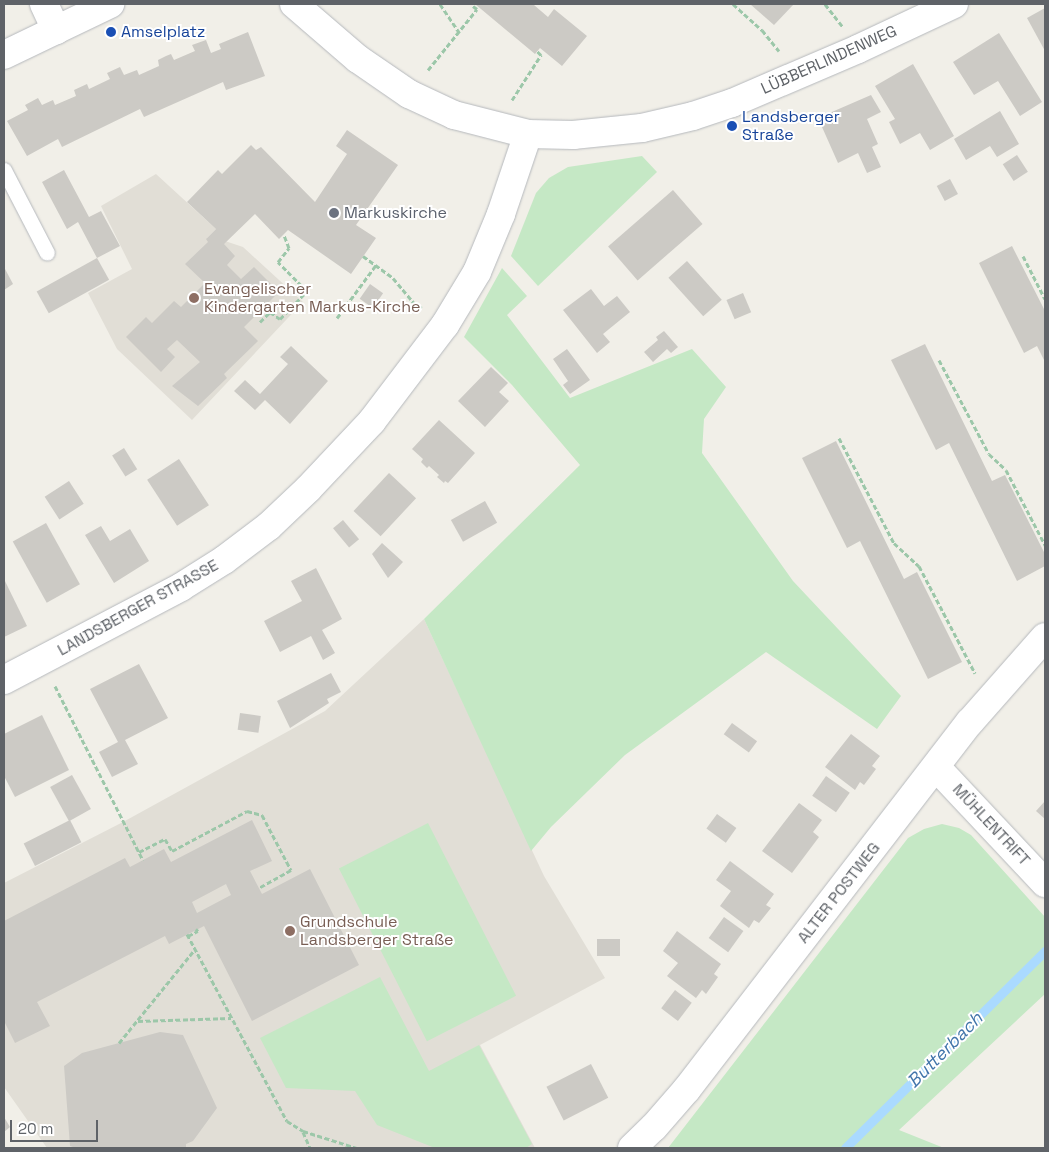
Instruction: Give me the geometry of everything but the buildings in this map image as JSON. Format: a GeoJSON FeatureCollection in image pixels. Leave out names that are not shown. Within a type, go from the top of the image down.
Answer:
{"type":"FeatureCollection","features":[{"type":"Feature","properties":{"kind":"street"},"geometry":{"type":"LineString","coordinates":[[44,4],[56,30]]}},
{"type":"Feature","properties":{"kind":"street"},"geometry":{"type":"LineString","coordinates":[[4,55],[110,4]]}},
{"type":"Feature","properties":{"kind":"street","name":"LÜBBERLINDENWEG"},"geometry":{"type":"LineString","coordinates":[[300,5],[358,60],[408,94],[454,115],[528,134],[573,135],[642,128],[724,106],[798,75],[954,4]]}},
{"type":"Feature","properties":{"kind":"street","name":"LANDSBERGER STRASSE"},"geometry":{"type":"LineString","coordinates":[[4,680],[181,587],[224,560],[270,526],[308,489],[372,421],[445,325],[477,272],[501,214],[528,134]]}},
{"type":"Feature","properties":{"kind":"street","name":"ALTER POSTWEG"},"geometry":{"type":"LineString","coordinates":[[632,1148],[654,1127],[687,1089],[970,722],[1045,637]]}},
{"type":"Feature","properties":{"kind":"street","name":"MÜHLENTRIFT"},"geometry":{"type":"LineString","coordinates":[[936,768],[1045,883]]}},
{"type":"Feature","properties":{"kind":"lane"},"geometry":{"type":"LineString","coordinates":[[4,170],[47,253]]}},
{"type":"Feature","properties":{"kind":"path"},"geometry":{"type":"LineString","coordinates":[[440,4],[459,32]]}},
{"type":"Feature","properties":{"kind":"path"},"geometry":{"type":"LineString","coordinates":[[734,4],[762,30],[798,75]]}},
{"type":"Feature","properties":{"kind":"path"},"geometry":{"type":"LineString","coordinates":[[408,94],[477,10],[473,6]]}},
{"type":"Feature","properties":{"kind":"path"},"geometry":{"type":"LineString","coordinates":[[496,126],[542,55],[537,51]]}},
{"type":"Feature","properties":{"kind":"path"},"geometry":{"type":"LineString","coordinates":[[260,322],[270,312],[280,319],[307,291],[278,262],[289,248],[284,235]]}},
{"type":"Feature","properties":{"kind":"path"},"geometry":{"type":"LineString","coordinates":[[363,256],[393,278],[414,303],[445,325]]}},
{"type":"Feature","properties":{"kind":"path"},"geometry":{"type":"LineString","coordinates":[[1023,256],[1045,299]]}},
{"type":"Feature","properties":{"kind":"path"},"geometry":{"type":"LineString","coordinates":[[337,318],[376,265]]}},
{"type":"Feature","properties":{"kind":"path"},"geometry":{"type":"LineString","coordinates":[[939,360],[988,454],[1006,470],[1045,545]]}},
{"type":"Feature","properties":{"kind":"path"},"geometry":{"type":"LineString","coordinates":[[839,438],[894,543],[919,566],[989,700]]}},
{"type":"Feature","properties":{"kind":"path"},"geometry":{"type":"LineString","coordinates":[[42,661],[143,860]]}},
{"type":"Feature","properties":{"kind":"path"},"geometry":{"type":"LineString","coordinates":[[139,852],[164,839],[172,851],[248,812],[262,814],[291,870],[259,888]]}},
{"type":"Feature","properties":{"kind":"path"},"geometry":{"type":"LineString","coordinates":[[196,929],[198,931],[188,935],[287,1121],[303,1131],[357,1148]]}},
{"type":"Feature","properties":{"kind":"path"},"geometry":{"type":"LineString","coordinates":[[118,1043],[195,949]]}},
{"type":"Feature","properties":{"kind":"path"},"geometry":{"type":"LineString","coordinates":[[137,1021],[232,1018]]}},
{"type":"Feature","properties":{"kind":"path"},"geometry":{"type":"LineString","coordinates":[[303,1131],[310,1148]]}},
{"type":"Feature","properties":{"kind":"shaded area","name":"Evangelischer Kindergarten Markus-Kirche"},"geometry":{"type":"Polygon","coordinates":[[[156,174],[216,229],[207,238],[217,249],[225,241],[243,247],[303,302],[192,420],[117,349],[88,293],[132,269],[101,206],[156,174]]]}},
{"type":"Feature","properties":{"kind":"shaded area","name":"Grundschule Landsberger Straße"},"geometry":{"type":"Polygon","coordinates":[[[424,619],[544,876],[605,978],[480,1045],[535,1148],[47,1148],[4,1087],[4,883],[123,822],[325,711],[424,619]]]}},
{"type":"Feature","properties":{"kind":"green space"},"geometry":{"type":"Polygon","coordinates":[[[642,156],[657,172],[538,286],[511,256],[536,193],[549,178],[568,167],[642,156]]]}},
{"type":"Feature","properties":{"kind":"green space"},"geometry":{"type":"Polygon","coordinates":[[[502,268],[527,296],[507,315],[570,398],[692,349],[726,387],[704,419],[702,453],[793,581],[901,696],[877,729],[766,652],[625,755],[551,827],[531,851],[424,619],[580,465],[512,385],[464,337],[502,268]]]}},
{"type":"Feature","properties":{"kind":"green space"},"geometry":{"type":"Polygon","coordinates":[[[428,823],[516,996],[427,1041],[339,868],[428,823]]]}},
{"type":"Feature","properties":{"kind":"green space"},"geometry":{"type":"Polygon","coordinates":[[[942,824],[959,828],[971,835],[1045,917],[1045,994],[899,1130],[944,1148],[668,1148],[908,838],[924,829],[942,824]]]}},
{"type":"Feature","properties":{"kind":"green space"},"geometry":{"type":"Polygon","coordinates":[[[380,977],[429,1071],[479,1045],[532,1144],[526,1148],[435,1148],[377,1125],[355,1091],[286,1088],[260,1038],[380,977]]]}},
{"type":"Feature","properties":{"kind":"waterway","name":"Butterbach"},"geometry":{"type":"LineString","coordinates":[[845,1148],[1045,951]]}},
{"type":"Feature","properties":{"kind":"place","name":"Amselplatz"},"geometry":{"type":"Point","coordinates":[111,32]}},
{"type":"Feature","properties":{"kind":"place","name":"Landsberger Straße"},"geometry":{"type":"Point","coordinates":[732,126]}},
{"type":"Feature","properties":{"kind":"place","name":"Markuskirche"},"geometry":{"type":"Point","coordinates":[334,213]}},
{"type":"Feature","properties":{"kind":"place","name":"Evangelischer Kindergarten Markus-Kirche"},"geometry":{"type":"Point","coordinates":[194,298]}},
{"type":"Feature","properties":{"kind":"place","name":"Grundschule Landsberger Straße"},"geometry":{"type":"Point","coordinates":[290,931]}}]}
